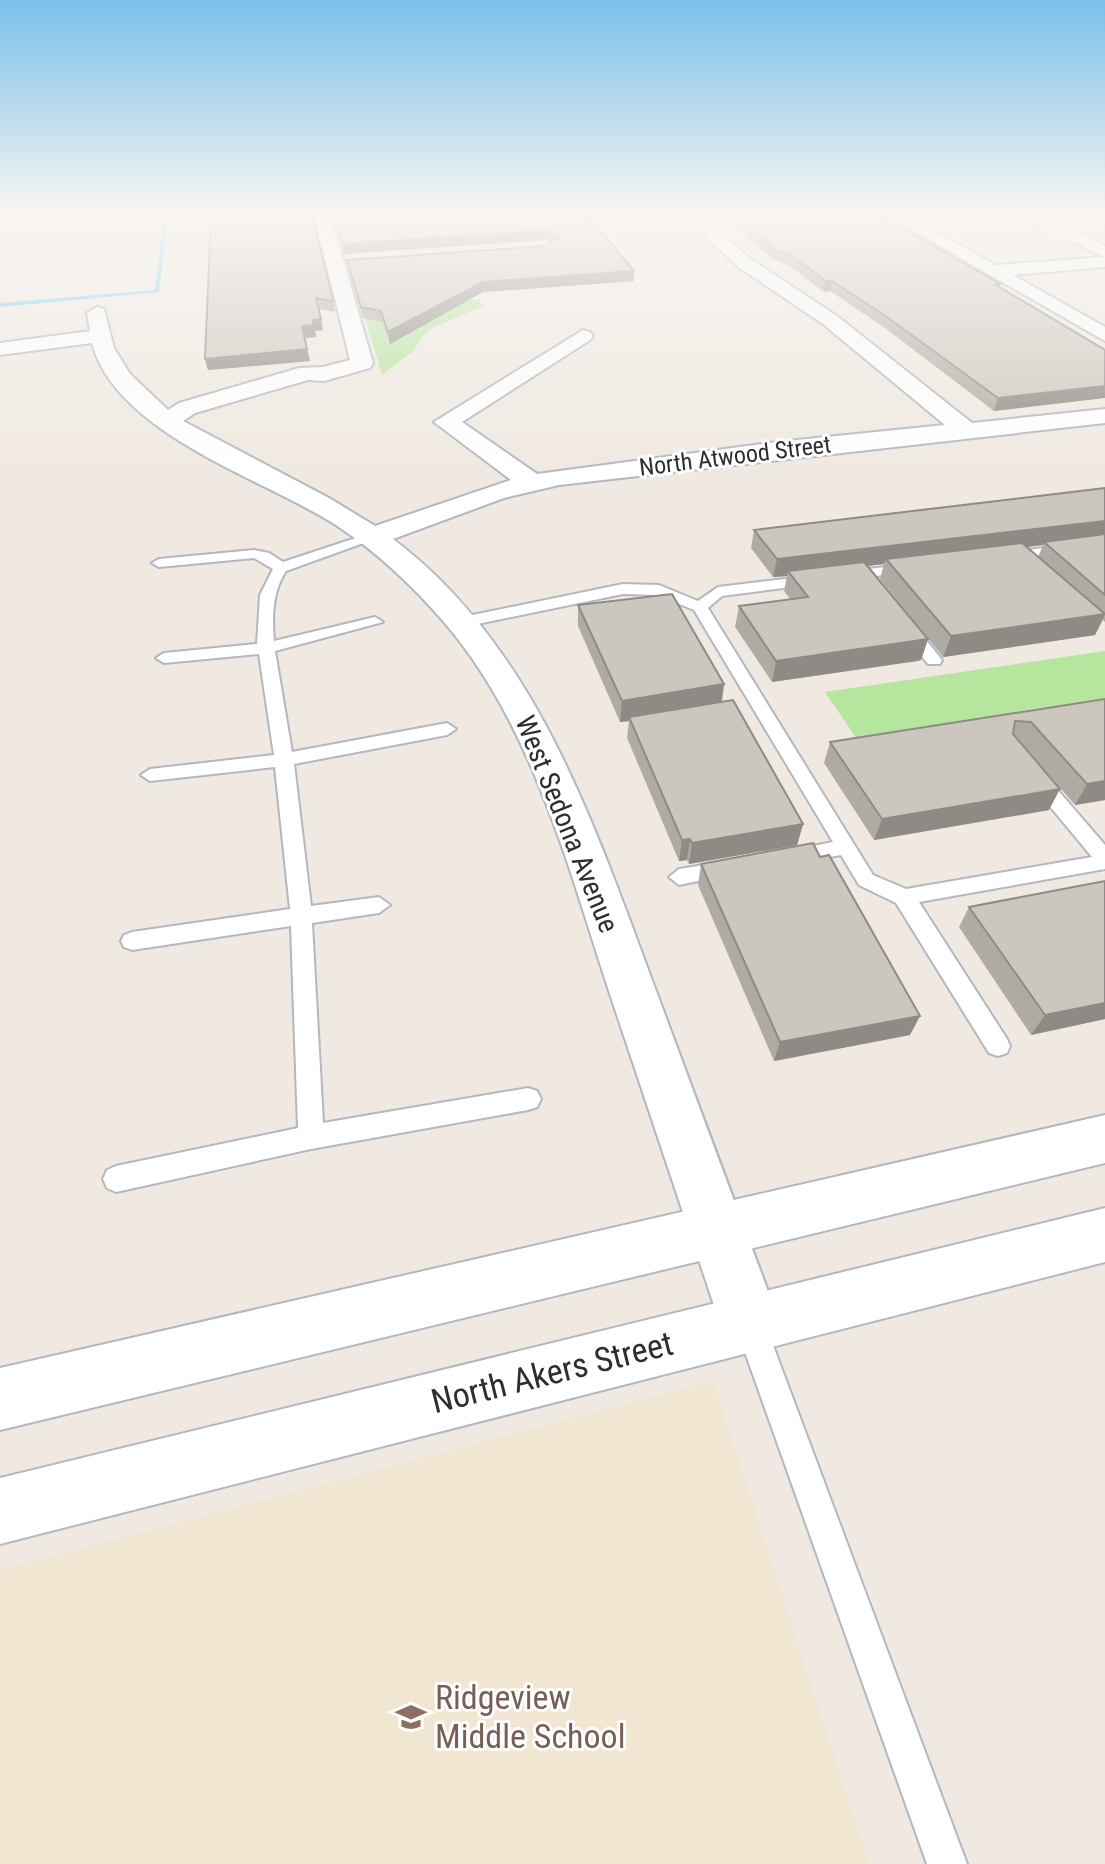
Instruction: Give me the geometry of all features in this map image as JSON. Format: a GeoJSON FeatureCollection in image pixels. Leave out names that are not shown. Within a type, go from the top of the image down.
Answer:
{"type":"FeatureCollection","features":[{"type":"Feature","properties":{"kind":"street"},"geometry":{"type":"LineString","coordinates":[[167,421],[200,417],[284,386],[319,381],[324,374],[362,363],[350,301]]}},
{"type":"Feature","properties":{"kind":"street"},"geometry":{"type":"LineString","coordinates":[[801,301],[841,328],[966,430]]}},
{"type":"Feature","properties":{"kind":"street"},"geometry":{"type":"LineString","coordinates":[[1046,301],[1105,335]]}},
{"type":"Feature","properties":{"kind":"street","name":"West Sedona Avenue"},"geometry":{"type":"LineString","coordinates":[[97,313],[99,336],[119,375],[167,421],[309,497],[373,537],[414,572],[463,622],[519,703],[551,768],[750,1323]]}},
{"type":"Feature","properties":{"kind":"street"},"geometry":{"type":"LineString","coordinates":[[0,349],[99,336]]}},
{"type":"Feature","properties":{"kind":"street"},"geometry":{"type":"LineString","coordinates":[[531,482],[446,422],[583,336]]}},
{"type":"Feature","properties":{"kind":"street","name":"North Atwood Street"},"geometry":{"type":"LineString","coordinates":[[373,537],[531,482],[768,451],[1105,416]]}},
{"type":"Feature","properties":{"kind":"street"},"geometry":{"type":"LineString","coordinates":[[0,1399],[1105,1139]]}},
{"type":"Feature","properties":{"kind":"street","name":"North Akers Street"},"geometry":{"type":"LineString","coordinates":[[0,1511],[1105,1235]]}},
{"type":"Feature","properties":{"kind":"lane"},"geometry":{"type":"LineString","coordinates":[[311,1137],[301,916],[284,760],[264,628],[273,578],[281,568],[373,537]]}},
{"type":"Feature","properties":{"kind":"lane"},"geometry":{"type":"LineString","coordinates":[[988,559],[1025,560],[1105,544]]}},
{"type":"Feature","properties":{"kind":"lane"},"geometry":{"type":"LineString","coordinates":[[159,563],[254,554],[264,556],[281,568]]}},
{"type":"Feature","properties":{"kind":"lane"},"geometry":{"type":"LineString","coordinates":[[700,607],[718,592],[869,580],[926,566]]}},
{"type":"Feature","properties":{"kind":"lane"},"geometry":{"type":"LineString","coordinates":[[463,622],[623,589],[659,590],[700,607],[754,709],[866,880],[904,897],[998,1046]]}},
{"type":"Feature","properties":{"kind":"lane"},"geometry":{"type":"LineString","coordinates":[[894,611],[934,660]]}},
{"type":"Feature","properties":{"kind":"lane"},"geometry":{"type":"LineString","coordinates":[[164,658],[266,648],[375,622]]}},
{"type":"Feature","properties":{"kind":"lane"},"geometry":{"type":"LineString","coordinates":[[150,775],[284,760],[447,729]]}},
{"type":"Feature","properties":{"kind":"lane"},"geometry":{"type":"LineString","coordinates":[[904,897],[1105,860],[1021,760]]}},
{"type":"Feature","properties":{"kind":"lane"},"geometry":{"type":"LineString","coordinates":[[679,877],[846,847]]}},
{"type":"Feature","properties":{"kind":"lane"},"geometry":{"type":"LineString","coordinates":[[132,941],[379,905]]}},
{"type":"Feature","properties":{"kind":"lane"},"geometry":{"type":"LineString","coordinates":[[116,1179],[311,1137],[528,1099]]}},
{"type":"Feature","properties":{"kind":"lane"},"geometry":{"type":"LineString","coordinates":[[750,1323],[947,1864]]}},
{"type":"Feature","properties":{"kind":"shaded area","name":"Ridgeview Middle School"},"geometry":{"type":"Polygon","coordinates":[[[713,1381],[869,1864],[0,1864],[0,1570],[713,1381]]]}},
{"type":"Feature","properties":{"kind":"green space"},"geometry":{"type":"Polygon","coordinates":[[[450,301],[480,301],[483,306],[428,330],[412,352],[382,375],[362,307],[450,301]]]}},
{"type":"Feature","properties":{"kind":"green space"},"geometry":{"type":"Polygon","coordinates":[[[1105,651],[1105,704],[859,742],[825,692],[1105,651]]]}},
{"type":"Feature","properties":{"kind":"building"},"geometry":{"type":"Polygon","coordinates":[[[207,301],[317,301],[321,319],[313,320],[314,325],[302,326],[307,349],[205,359],[207,301]]]}},
{"type":"Feature","properties":{"kind":"building"},"geometry":{"type":"Polygon","coordinates":[[[359,301],[447,301],[388,332],[381,311],[361,307],[359,301]]]}},
{"type":"Feature","properties":{"kind":"building"},"geometry":{"type":"Polygon","coordinates":[[[863,301],[1023,301],[1105,350],[1105,386],[998,398],[863,301]]]}},
{"type":"Feature","properties":{"kind":"building"},"geometry":{"type":"Polygon","coordinates":[[[1105,488],[1105,521],[777,559],[754,530],[1105,488]]]}},
{"type":"Feature","properties":{"kind":"building"},"geometry":{"type":"Polygon","coordinates":[[[1105,534],[1105,595],[1044,542],[1105,534]]]}},
{"type":"Feature","properties":{"kind":"building"},"geometry":{"type":"Polygon","coordinates":[[[1022,543],[1105,614],[951,636],[886,559],[1022,543]]]}},
{"type":"Feature","properties":{"kind":"building"},"geometry":{"type":"Polygon","coordinates":[[[864,562],[928,639],[776,661],[739,606],[808,597],[788,571],[864,562]]]}},
{"type":"Feature","properties":{"kind":"building"},"geometry":{"type":"Polygon","coordinates":[[[672,594],[724,684],[622,701],[578,605],[672,594]]]}},
{"type":"Feature","properties":{"kind":"building"},"geometry":{"type":"Polygon","coordinates":[[[1105,699],[1105,781],[1087,784],[1031,722],[1015,721],[1013,734],[1060,789],[882,819],[830,742],[1105,699]]]}},
{"type":"Feature","properties":{"kind":"building"},"geometry":{"type":"Polygon","coordinates":[[[733,700],[803,824],[692,843],[690,839],[682,840],[629,717],[733,700]]]}},
{"type":"Feature","properties":{"kind":"building"},"geometry":{"type":"Polygon","coordinates":[[[813,843],[820,857],[829,855],[920,1016],[780,1042],[701,864],[813,843]]]}},
{"type":"Feature","properties":{"kind":"building"},"geometry":{"type":"Polygon","coordinates":[[[1105,881],[1105,1003],[1045,1015],[969,907],[1105,881]]]}},
{"type":"Feature","properties":{"kind":"waterway"},"geometry":{"type":"LineString","coordinates":[[0,305],[45,301]]}},
{"type":"Feature","properties":{"kind":"place","name":"Ridgeview Middle School"},"geometry":{"type":"Point","coordinates":[411,1717]}}]}
